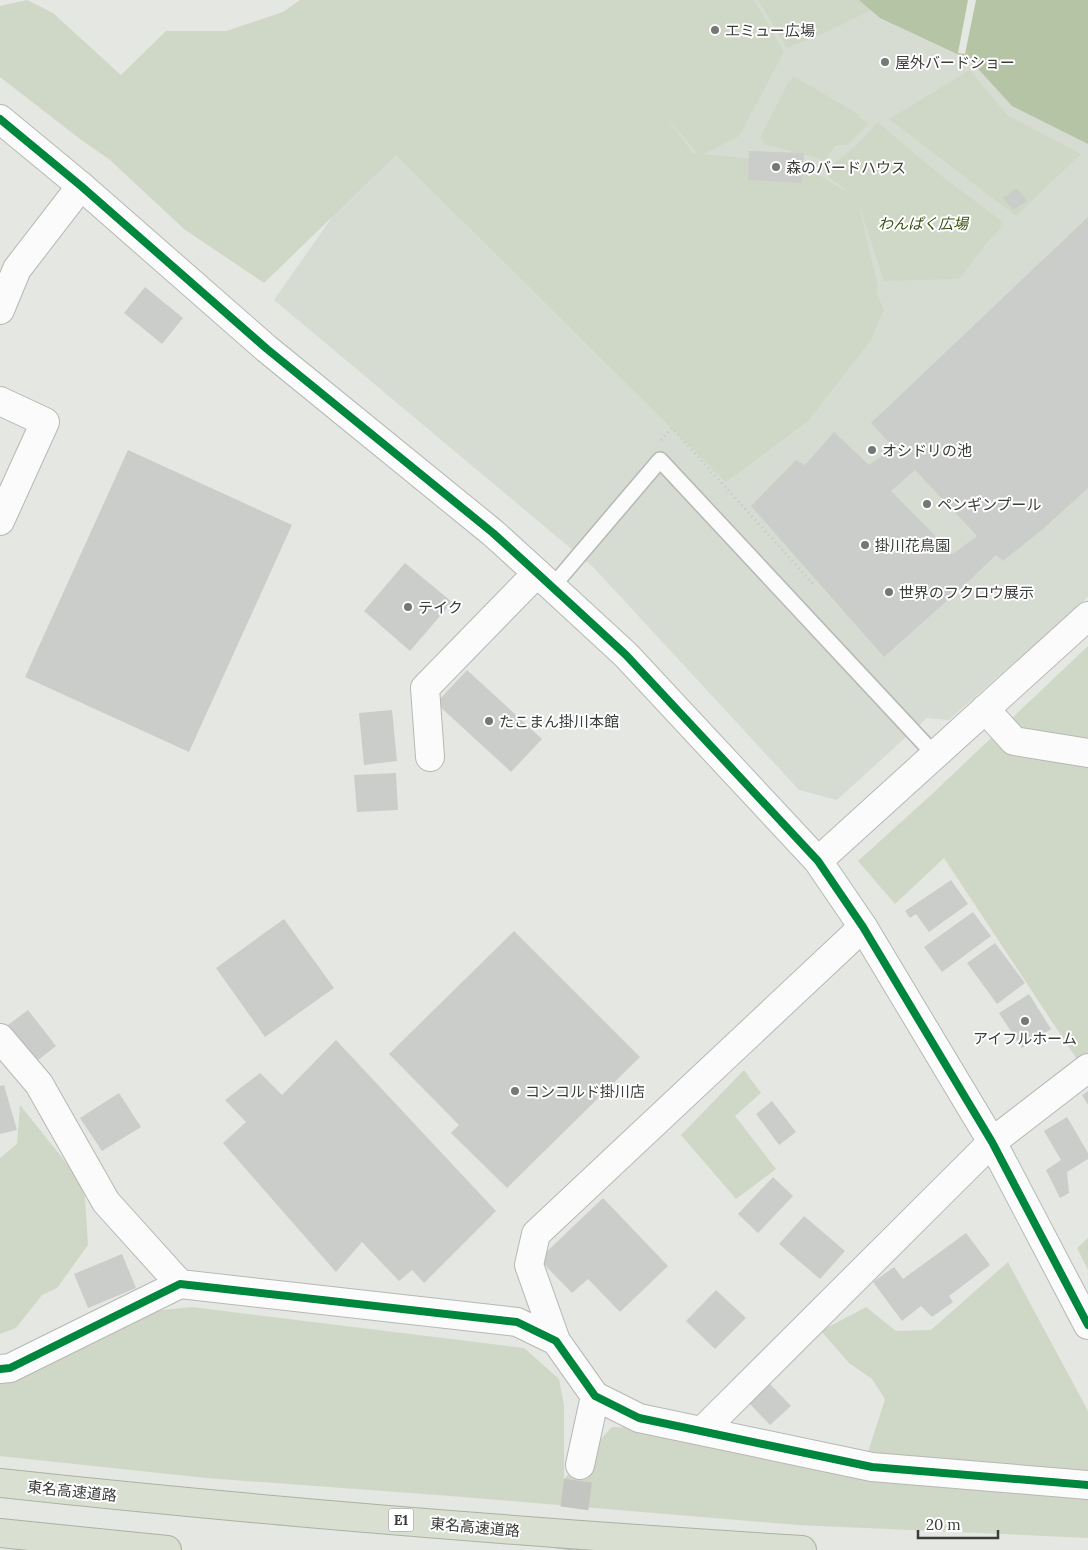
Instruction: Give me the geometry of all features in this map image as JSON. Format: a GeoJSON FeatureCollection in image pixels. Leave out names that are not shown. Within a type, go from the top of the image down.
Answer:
{"type":"FeatureCollection","features":[{"type":"Feature","properties":{"kind":"highway","name":"東名高速道路"},"geometry":{"type":"LineString","coordinates":[[0,1483],[147,1499],[578,1535],[802,1550]]}},
{"type":"Feature","properties":{"kind":"highway"},"geometry":{"type":"LineString","coordinates":[[0,1533],[166,1550]]}},
{"type":"Feature","properties":{"kind":"street"},"geometry":{"type":"LineString","coordinates":[[0,119],[81,186],[267,349],[493,534],[544,580],[626,655],[818,861],[863,927],[992,1142],[1088,1325]]}},
{"type":"Feature","properties":{"kind":"street"},"geometry":{"type":"LineString","coordinates":[[0,310],[8,266],[81,186]]}},
{"type":"Feature","properties":{"kind":"street"},"geometry":{"type":"LineString","coordinates":[[0,401],[45,422],[0,521]]}},
{"type":"Feature","properties":{"kind":"street"},"geometry":{"type":"LineString","coordinates":[[430,757],[425,688],[544,580]]}},
{"type":"Feature","properties":{"kind":"street"},"geometry":{"type":"LineString","coordinates":[[818,861],[1088,616]]}},
{"type":"Feature","properties":{"kind":"street"},"geometry":{"type":"LineString","coordinates":[[985,709],[1014,741],[1088,753]]}},
{"type":"Feature","properties":{"kind":"street"},"geometry":{"type":"LineString","coordinates":[[863,927],[536,1234],[529,1266],[556,1340],[595,1396],[639,1418],[872,1466],[1088,1485]]}},
{"type":"Feature","properties":{"kind":"street"},"geometry":{"type":"LineString","coordinates":[[0,1038],[39,1084],[106,1202],[180,1284]]}},
{"type":"Feature","properties":{"kind":"street"},"geometry":{"type":"LineString","coordinates":[[702,1431],[992,1142],[1088,1068]]}},
{"type":"Feature","properties":{"kind":"street"},"geometry":{"type":"LineString","coordinates":[[0,1369],[10,1368],[180,1284],[517,1322],[556,1340]]}},
{"type":"Feature","properties":{"kind":"street"},"geometry":{"type":"LineString","coordinates":[[580,1465],[595,1396]]}},
{"type":"Feature","properties":{"kind":"lane"},"geometry":{"type":"LineString","coordinates":[[544,580],[660,460],[935,755]]}},
{"type":"Feature","properties":{"kind":"shaded area","name":"掛川花鳥園"},"geometry":{"type":"Polygon","coordinates":[[[484,0],[1088,0],[1088,597],[949,720],[927,718],[837,800],[799,790],[593,567],[274,300],[484,0]]]}},
{"type":"Feature","properties":{"kind":"shaded area"},"geometry":{"type":"Polygon","coordinates":[[[859,0],[1088,0],[1088,144],[1012,106],[970,60],[880,18],[859,0]]]}},
{"type":"Feature","properties":{"kind":"green space","name":"わんぱく広場"},"geometry":{"type":"Polygon","coordinates":[[[27,0],[53,13],[121,75],[166,31],[226,31],[283,12],[300,0],[754,0],[784,52],[739,136],[704,154],[802,164],[853,196],[827,176],[825,172],[855,146],[878,122],[939,174],[1003,222],[1000,226],[1002,227],[989,240],[959,279],[884,281],[858,202],[878,287],[876,292],[884,310],[871,340],[808,421],[726,482],[396,155],[264,283],[184,229],[110,160],[0,77],[0,6],[27,0]],[[665,116],[693,153],[697,153],[665,116]]]}},
{"type":"Feature","properties":{"kind":"green space"},"geometry":{"type":"Polygon","coordinates":[[[758,0],[859,0],[871,10],[827,32],[787,48],[758,0]]]}},
{"type":"Feature","properties":{"kind":"green space"},"geometry":{"type":"Polygon","coordinates":[[[970,70],[1007,115],[1081,154],[1016,216],[889,119],[970,70]]]}},
{"type":"Feature","properties":{"kind":"green space"},"geometry":{"type":"Polygon","coordinates":[[[793,76],[860,115],[859,117],[868,124],[847,145],[836,145],[825,160],[767,145],[760,138],[793,76]]]}},
{"type":"Feature","properties":{"kind":"green space"},"geometry":{"type":"Polygon","coordinates":[[[1088,646],[1088,1058],[1080,1064],[944,858],[895,904],[858,861],[931,795],[1088,646]]]}},
{"type":"Feature","properties":{"kind":"green space"},"geometry":{"type":"Polygon","coordinates":[[[744,1070],[761,1093],[735,1116],[776,1169],[736,1199],[681,1135],[744,1070]]]}},
{"type":"Feature","properties":{"kind":"green space"},"geometry":{"type":"Polygon","coordinates":[[[20,1105],[84,1185],[88,1245],[57,1288],[42,1295],[16,1328],[0,1334],[0,1158],[17,1144],[20,1105]]]}},
{"type":"Feature","properties":{"kind":"green space"},"geometry":{"type":"Polygon","coordinates":[[[1088,1238],[1088,1270],[1077,1248],[1088,1238]]]}},
{"type":"Feature","properties":{"kind":"green space"},"geometry":{"type":"Polygon","coordinates":[[[1008,1262],[1088,1411],[1088,1473],[867,1455],[885,1399],[872,1379],[849,1363],[821,1331],[866,1307],[896,1331],[931,1330],[1008,1262]]]}},
{"type":"Feature","properties":{"kind":"green space"},"geometry":{"type":"Polygon","coordinates":[[[192,1307],[524,1348],[559,1379],[564,1405],[564,1479],[612,1427],[641,1428],[1088,1497],[1088,1538],[798,1525],[206,1478],[0,1456],[0,1381],[143,1312],[192,1307]]]}},
{"type":"Feature","properties":{"kind":"pier"},"geometry":{"type":"Polygon","coordinates":[[[968,0],[976,0],[965,54],[958,53],[968,0]]]}},
{"type":"Feature","properties":{"kind":"building","name":"森のバードハウス"},"geometry":{"type":"Polygon","coordinates":[[[749,151],[804,153],[802,183],[748,180],[749,151]]]}},
{"type":"Feature","properties":{"kind":"building"},"geometry":{"type":"Polygon","coordinates":[[[1017,188],[1027,201],[1013,210],[1003,198],[1017,188]]]}},
{"type":"Feature","properties":{"kind":"building"},"geometry":{"type":"Polygon","coordinates":[[[1088,217],[1088,488],[1043,529],[1003,561],[996,555],[884,657],[751,506],[796,460],[805,465],[834,432],[869,465],[893,447],[871,423],[1088,217]],[[915,470],[891,491],[953,554],[977,536],[915,470]]]}},
{"type":"Feature","properties":{"kind":"building"},"geometry":{"type":"Polygon","coordinates":[[[145,287],[183,318],[162,344],[124,313],[145,287]]]}},
{"type":"Feature","properties":{"kind":"building"},"geometry":{"type":"Polygon","coordinates":[[[128,450],[292,525],[189,752],[25,677],[128,450]]]}},
{"type":"Feature","properties":{"kind":"building","name":"テイク"},"geometry":{"type":"Polygon","coordinates":[[[405,563],[452,602],[410,651],[364,611],[405,563]]]}},
{"type":"Feature","properties":{"kind":"building","name":"たこまん掛川本館"},"geometry":{"type":"Polygon","coordinates":[[[467,670],[542,739],[511,772],[436,703],[467,670]]]}},
{"type":"Feature","properties":{"kind":"building"},"geometry":{"type":"Polygon","coordinates":[[[392,710],[397,761],[364,765],[359,713],[392,710]]]}},
{"type":"Feature","properties":{"kind":"building"},"geometry":{"type":"Polygon","coordinates":[[[396,773],[398,810],[357,812],[354,775],[396,773]]]}},
{"type":"Feature","properties":{"kind":"building"},"geometry":{"type":"Polygon","coordinates":[[[951,880],[968,904],[929,932],[916,914],[910,918],[905,911],[951,880]]]}},
{"type":"Feature","properties":{"kind":"building"},"geometry":{"type":"Polygon","coordinates":[[[973,912],[991,936],[942,972],[924,947],[973,912]]]}},
{"type":"Feature","properties":{"kind":"building"},"geometry":{"type":"Polygon","coordinates":[[[284,919],[334,988],[265,1037],[216,968],[284,919]]]}},
{"type":"Feature","properties":{"kind":"building","name":"コンコルド掛川店"},"geometry":{"type":"Polygon","coordinates":[[[514,931],[640,1057],[507,1188],[451,1133],[459,1125],[389,1054],[514,931]]]}},
{"type":"Feature","properties":{"kind":"building"},"geometry":{"type":"Polygon","coordinates":[[[995,943],[1025,983],[997,1004],[967,963],[995,943]]]}},
{"type":"Feature","properties":{"kind":"building","name":"アイフルホーム"},"geometry":{"type":"Polygon","coordinates":[[[1029,994],[1051,1029],[1022,1048],[999,1013],[1029,994]]]}},
{"type":"Feature","properties":{"kind":"building"},"geometry":{"type":"Polygon","coordinates":[[[28,1010],[56,1046],[33,1064],[4,1028],[28,1010]]]}},
{"type":"Feature","properties":{"kind":"building"},"geometry":{"type":"Polygon","coordinates":[[[336,1040],[496,1211],[424,1283],[412,1270],[399,1281],[362,1242],[336,1272],[223,1143],[246,1122],[225,1100],[260,1073],[282,1095],[336,1040]]]}},
{"type":"Feature","properties":{"kind":"building"},"geometry":{"type":"Polygon","coordinates":[[[4,1085],[17,1130],[0,1134],[0,1086],[4,1085]]]}},
{"type":"Feature","properties":{"kind":"building"},"geometry":{"type":"Polygon","coordinates":[[[1088,1091],[1088,1105],[1082,1095],[1088,1091]]]}},
{"type":"Feature","properties":{"kind":"building"},"geometry":{"type":"Polygon","coordinates":[[[119,1093],[141,1127],[102,1151],[80,1118],[119,1093]]]}},
{"type":"Feature","properties":{"kind":"building"},"geometry":{"type":"Polygon","coordinates":[[[772,1101],[796,1132],[779,1145],[756,1114],[772,1101]]]}},
{"type":"Feature","properties":{"kind":"building"},"geometry":{"type":"Polygon","coordinates":[[[1067,1117],[1088,1153],[1088,1159],[1067,1172],[1069,1193],[1060,1198],[1046,1170],[1061,1160],[1044,1131],[1067,1117]]]}},
{"type":"Feature","properties":{"kind":"building"},"geometry":{"type":"Polygon","coordinates":[[[773,1177],[793,1196],[758,1233],[738,1214],[773,1177]]]}},
{"type":"Feature","properties":{"kind":"building"},"geometry":{"type":"Polygon","coordinates":[[[603,1198],[668,1266],[620,1312],[588,1279],[572,1293],[539,1259],[603,1198]]]}},
{"type":"Feature","properties":{"kind":"building"},"geometry":{"type":"Polygon","coordinates":[[[804,1216],[845,1251],[820,1279],[779,1244],[804,1216]]]}},
{"type":"Feature","properties":{"kind":"building"},"geometry":{"type":"Polygon","coordinates":[[[966,1233],[990,1265],[949,1296],[953,1302],[932,1317],[921,1306],[902,1321],[873,1282],[894,1267],[903,1279],[966,1233]]]}},
{"type":"Feature","properties":{"kind":"building"},"geometry":{"type":"Polygon","coordinates":[[[122,1254],[136,1288],[88,1308],[74,1274],[122,1254]]]}},
{"type":"Feature","properties":{"kind":"building"},"geometry":{"type":"Polygon","coordinates":[[[716,1290],[746,1318],[715,1349],[686,1321],[716,1290]]]}},
{"type":"Feature","properties":{"kind":"building"},"geometry":{"type":"Polygon","coordinates":[[[770,1384],[791,1406],[770,1425],[749,1403],[770,1384]]]}},
{"type":"Feature","properties":{"kind":"tunnel"},"geometry":{"type":"LineString","coordinates":[[569,1550],[580,1465]]}},
{"type":"Feature","properties":{"kind":"cycle path"},"geometry":{"type":"LineString","coordinates":[[0,119],[81,186],[267,349],[493,533],[626,655],[818,861],[863,927],[992,1142],[1088,1325]]}},
{"type":"Feature","properties":{"kind":"cycle path"},"geometry":{"type":"LineString","coordinates":[[0,1369],[10,1368],[180,1284],[517,1322],[556,1341],[595,1396],[639,1418],[872,1467],[1088,1485]]}},
{"type":"Feature","properties":{"kind":"place","name":"エミュー広場"},"geometry":{"type":"Point","coordinates":[715,30]}},
{"type":"Feature","properties":{"kind":"place","name":"屋外バードショー"},"geometry":{"type":"Point","coordinates":[885,62]}},
{"type":"Feature","properties":{"kind":"place","name":"森のバードハウス"},"geometry":{"type":"Point","coordinates":[776,167]}},
{"type":"Feature","properties":{"kind":"place","name":"オシドリの池"},"geometry":{"type":"Point","coordinates":[872,450]}},
{"type":"Feature","properties":{"kind":"place","name":"ペンギンプール"},"geometry":{"type":"Point","coordinates":[927,504]}},
{"type":"Feature","properties":{"kind":"place","name":"掛川花鳥園"},"geometry":{"type":"Point","coordinates":[865,545]}},
{"type":"Feature","properties":{"kind":"place","name":"世界のフクロウ展示"},"geometry":{"type":"Point","coordinates":[889,592]}},
{"type":"Feature","properties":{"kind":"place","name":"テイク"},"geometry":{"type":"Point","coordinates":[408,607]}},
{"type":"Feature","properties":{"kind":"place","name":"たこまん掛川本館"},"geometry":{"type":"Point","coordinates":[489,721]}},
{"type":"Feature","properties":{"kind":"place","name":"アイフルホーム"},"geometry":{"type":"Point","coordinates":[1025,1021]}},
{"type":"Feature","properties":{"kind":"place","name":"コンコルド掛川店"},"geometry":{"type":"Point","coordinates":[515,1091]}}]}
